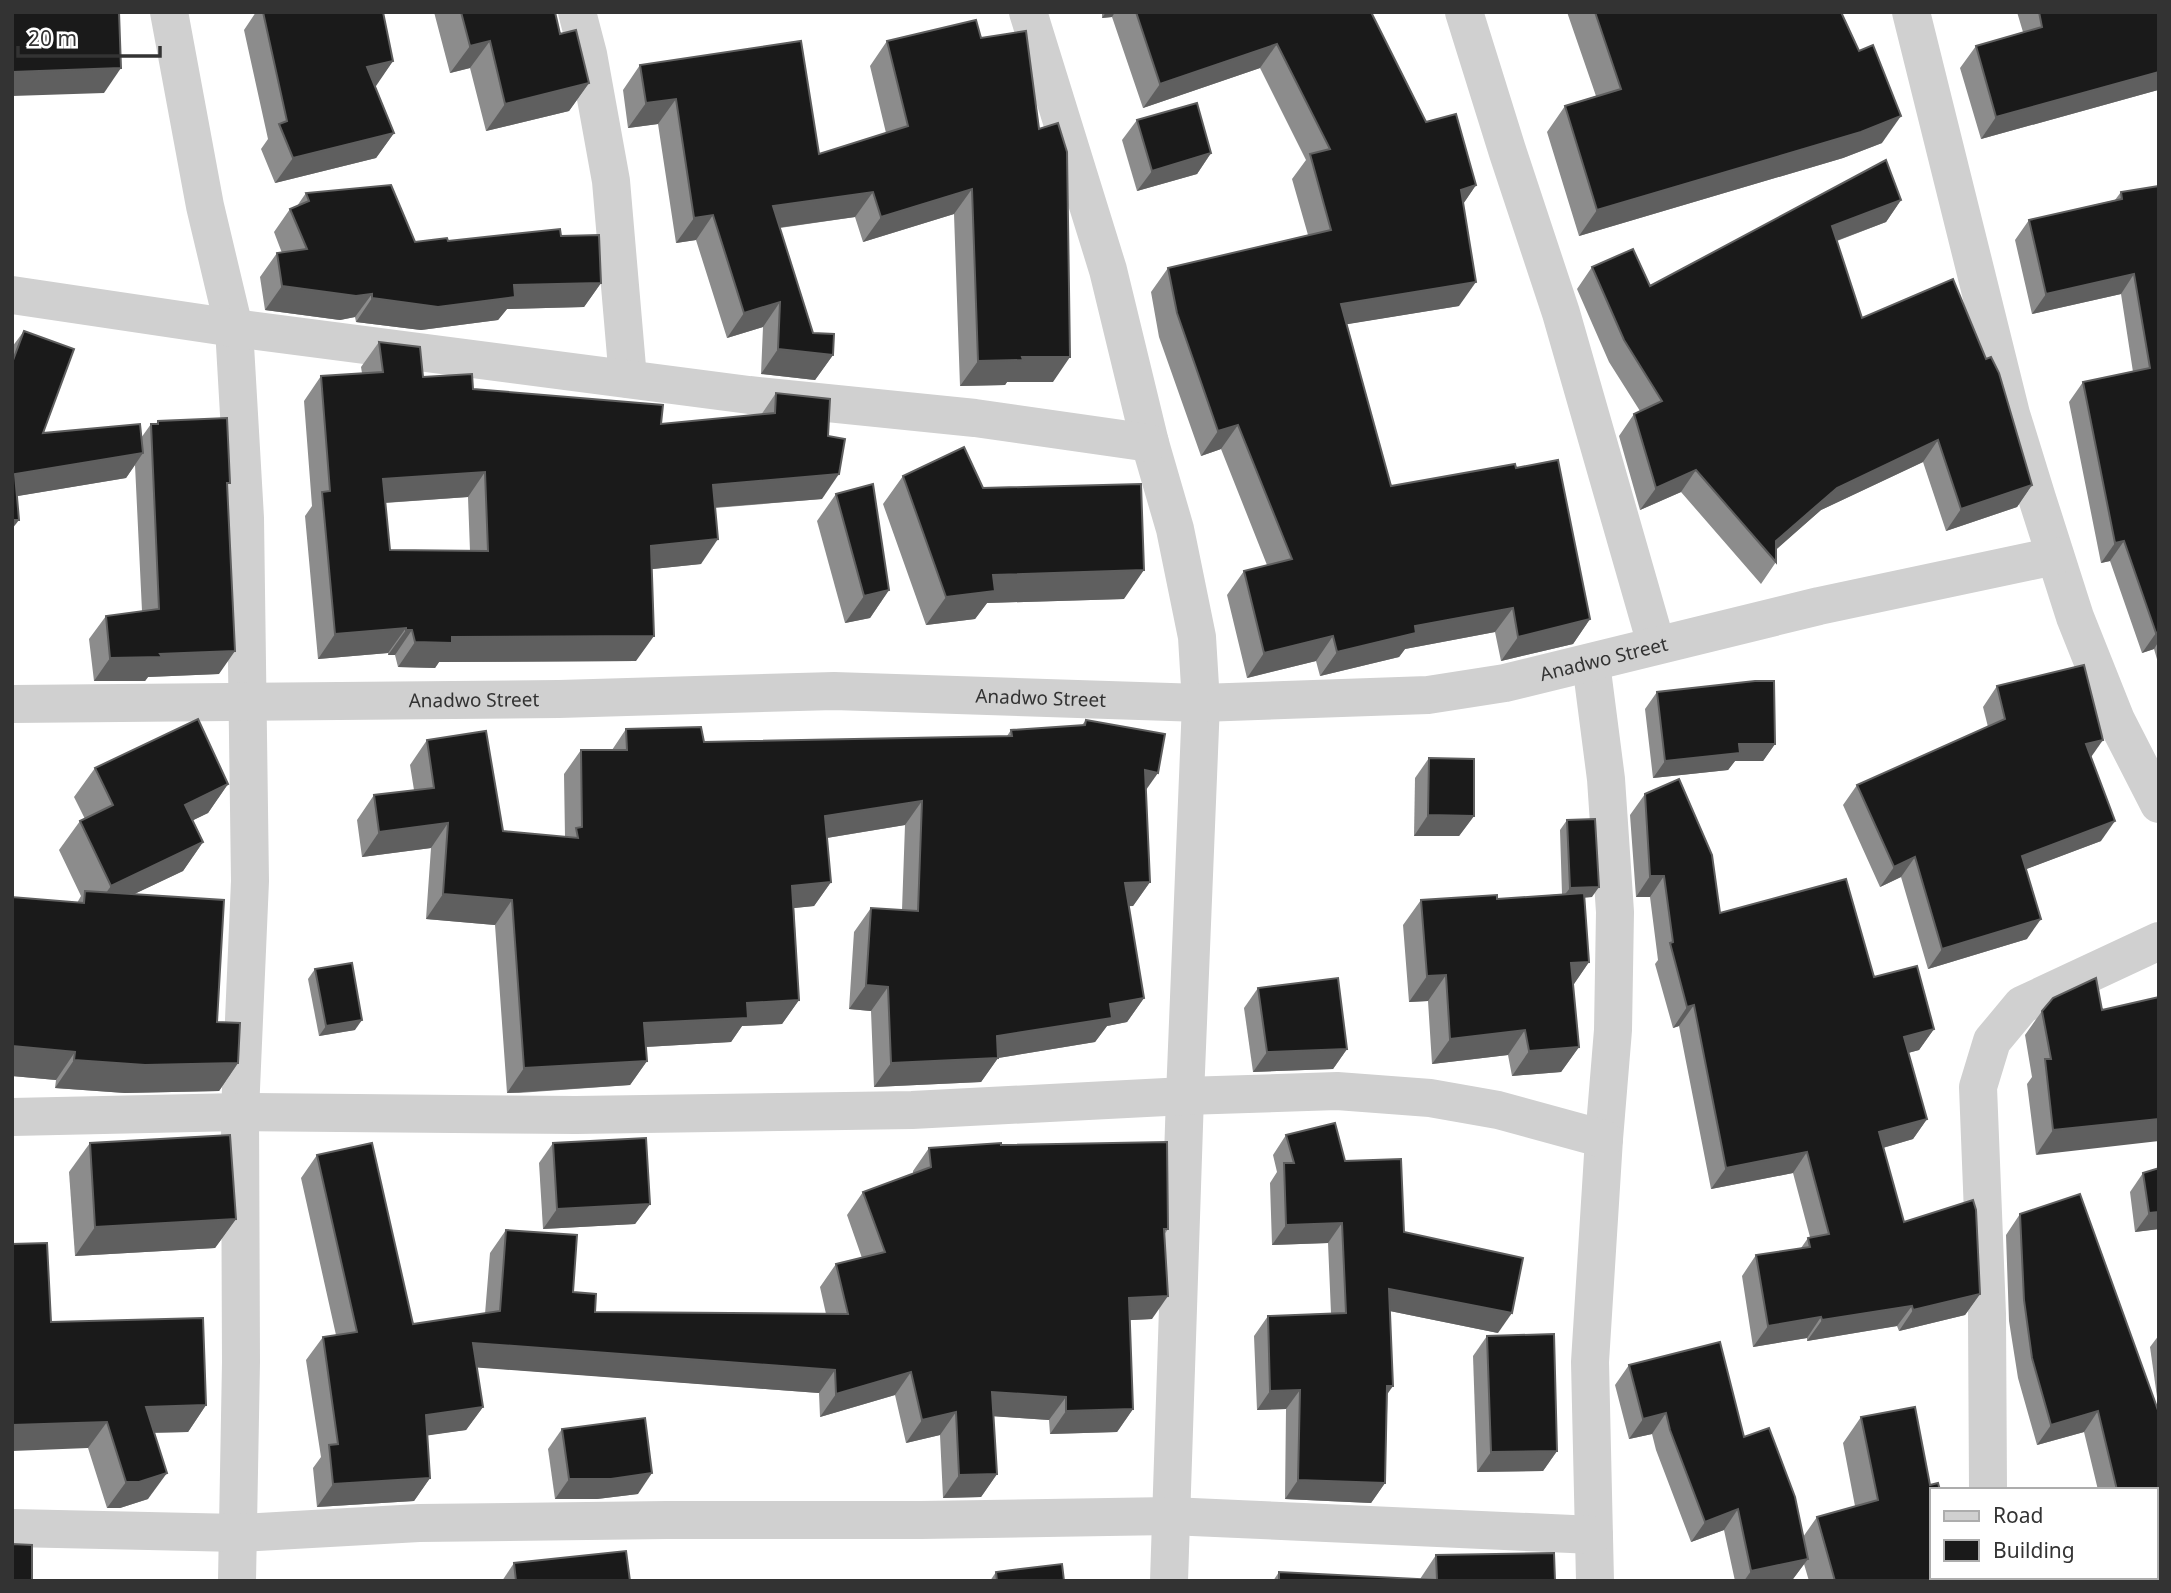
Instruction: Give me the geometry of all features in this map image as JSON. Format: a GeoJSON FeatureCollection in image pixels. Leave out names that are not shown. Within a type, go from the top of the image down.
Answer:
{"type":"FeatureCollection","features":[{"type":"Feature","properties":{"kind":"street"},"geometry":{"type":"LineString","coordinates":[[169,12],[205,205],[234,328],[244,518],[250,881],[240,1112],[242,1362],[237,1581]]}},
{"type":"Feature","properties":{"kind":"street"},"geometry":{"type":"LineString","coordinates":[[577,12],[588,54],[611,181],[628,379]]}},
{"type":"Feature","properties":{"kind":"street"},"geometry":{"type":"LineString","coordinates":[[1028,12],[1108,270],[1150,443],[1175,529],[1194,624],[1201,703],[1169,1581]]}},
{"type":"Feature","properties":{"kind":"street"},"geometry":{"type":"LineString","coordinates":[[1464,12],[1561,313],[1656,644]]}},
{"type":"Feature","properties":{"kind":"street"},"geometry":{"type":"LineString","coordinates":[[1911,12],[2011,414],[2055,556],[2075,617],[2116,720],[2159,804]]}},
{"type":"Feature","properties":{"kind":"street"},"geometry":{"type":"LineString","coordinates":[[12,295],[234,328],[749,396],[975,418],[1150,443]]}},
{"type":"Feature","properties":{"kind":"street","name":"Anadwo Street"},"geometry":{"type":"LineString","coordinates":[[12,704],[559,699],[834,691],[1201,703],[1428,695],[1505,683],[1591,663],[1656,644],[1945,578],[2055,556]]}},
{"type":"Feature","properties":{"kind":"street"},"geometry":{"type":"LineString","coordinates":[[1591,663],[1606,779],[1615,912],[1613,1030],[1590,1362],[1595,1581]]}},
{"type":"Feature","properties":{"kind":"street"},"geometry":{"type":"LineString","coordinates":[[1988,1488],[1987,1314],[1978,1087],[1992,1041],[2022,1006],[2159,941]]}},
{"type":"Feature","properties":{"kind":"street"},"geometry":{"type":"LineString","coordinates":[[12,1117],[240,1112],[576,1115],[912,1111],[1185,1096],[1338,1091],[1430,1098],[1498,1110],[1604,1139]]}},
{"type":"Feature","properties":{"kind":"street"},"geometry":{"type":"LineString","coordinates":[[12,1528],[239,1533],[419,1523],[1170,1516],[1594,1535]]}},
{"type":"Feature","properties":{"kind":"building"},"geometry":{"type":"Polygon","coordinates":[[[12,12],[119,12],[121,68],[12,72],[12,12]]]}},
{"type":"Feature","properties":{"kind":"building"},"geometry":{"type":"Polygon","coordinates":[[[263,12],[383,12],[393,61],[367,67],[394,133],[293,158],[279,124],[287,121],[263,12]]]}},
{"type":"Feature","properties":{"kind":"building"},"geometry":{"type":"Polygon","coordinates":[[[461,12],[555,12],[560,34],[576,30],[589,83],[505,104],[490,41],[470,46],[461,12]]]}},
{"type":"Feature","properties":{"kind":"building"},"geometry":{"type":"Polygon","coordinates":[[[1136,12],[1371,12],[1426,122],[1456,114],[1476,185],[1461,190],[1476,282],[1341,304],[1391,486],[1515,464],[1516,468],[1558,460],[1590,619],[1518,637],[1513,608],[1415,626],[1416,633],[1337,652],[1333,636],[1264,653],[1244,571],[1292,559],[1238,425],[1218,431],[1177,313],[1168,268],[1331,230],[1310,154],[1330,149],[1277,44],[1160,84],[1136,12]]]}},
{"type":"Feature","properties":{"kind":"building"},"geometry":{"type":"Polygon","coordinates":[[[1595,12],[1841,12],[1859,51],[1873,45],[1901,116],[1861,132],[1597,210],[1565,106],[1621,89],[1595,12]]]}},
{"type":"Feature","properties":{"kind":"building"},"geometry":{"type":"Polygon","coordinates":[[[2039,12],[2159,12],[2159,72],[1996,117],[1976,46],[2042,27],[2039,12]]]}},
{"type":"Feature","properties":{"kind":"building"},"geometry":{"type":"Polygon","coordinates":[[[976,20],[981,38],[1026,31],[1039,129],[1058,123],[1067,152],[1070,357],[978,361],[972,189],[881,217],[873,192],[773,206],[813,333],[834,334],[833,355],[778,349],[780,302],[744,313],[713,215],[694,218],[676,99],[646,103],[640,65],[801,41],[819,154],[908,126],[887,41],[976,20]]]}},
{"type":"Feature","properties":{"kind":"building"},"geometry":{"type":"Polygon","coordinates":[[[1197,103],[1211,153],[1152,171],[1137,120],[1197,103]]]}},
{"type":"Feature","properties":{"kind":"building"},"geometry":{"type":"Polygon","coordinates":[[[1886,160],[1901,200],[1832,226],[1862,318],[1953,279],[1986,359],[1991,357],[1999,373],[2032,485],[1961,509],[1938,440],[1837,488],[1776,541],[1776,562],[1696,470],[1656,488],[1634,414],[1662,401],[1624,340],[1592,267],[1633,249],[1650,286],[1886,160]]]}},
{"type":"Feature","properties":{"kind":"building"},"geometry":{"type":"Polygon","coordinates":[[[391,185],[415,242],[560,229],[561,236],[599,235],[601,283],[514,285],[515,297],[438,307],[372,298],[372,294],[356,296],[282,286],[277,253],[307,249],[290,209],[309,201],[306,193],[391,185]]]}},
{"type":"Feature","properties":{"kind":"building"},"geometry":{"type":"Polygon","coordinates":[[[2159,186],[2159,632],[2156,633],[2124,541],[2115,543],[2083,382],[2150,368],[2134,274],[2046,294],[2029,220],[2122,199],[2121,192],[2159,186]]]}},
{"type":"Feature","properties":{"kind":"building"},"geometry":{"type":"Polygon","coordinates":[[[24,331],[74,349],[43,433],[140,424],[143,453],[15,474],[19,520],[12,520],[12,363],[24,331]]]}},
{"type":"Feature","properties":{"kind":"building"},"geometry":{"type":"Polygon","coordinates":[[[379,342],[420,347],[423,377],[472,374],[473,389],[663,405],[661,424],[775,413],[776,393],[830,399],[828,436],[845,439],[839,474],[713,485],[718,539],[651,546],[654,636],[452,637],[452,643],[415,642],[412,630],[406,628],[335,634],[322,492],[330,491],[321,376],[383,372],[379,342]],[[485,472],[383,479],[390,550],[488,551],[485,472]]]}},
{"type":"Feature","properties":{"kind":"building"},"geometry":{"type":"Polygon","coordinates":[[[227,418],[230,483],[227,483],[235,651],[110,658],[106,616],[159,609],[151,424],[158,424],[158,421],[227,418]]]}},
{"type":"Feature","properties":{"kind":"building"},"geometry":{"type":"Polygon","coordinates":[[[964,447],[983,488],[1141,484],[1144,570],[993,575],[995,591],[946,597],[903,476],[964,447]]]}},
{"type":"Feature","properties":{"kind":"building"},"geometry":{"type":"Polygon","coordinates":[[[873,484],[889,590],[864,596],[836,494],[873,484]]]}},
{"type":"Feature","properties":{"kind":"building"},"geometry":{"type":"Polygon","coordinates":[[[2084,665],[2103,740],[2086,744],[2115,821],[2022,856],[2041,919],[1942,949],[1915,857],[1894,867],[1857,785],[2005,719],[1997,686],[2084,665]]]}},
{"type":"Feature","properties":{"kind":"building"},"geometry":{"type":"Polygon","coordinates":[[[1774,681],[1775,744],[1739,744],[1740,753],[1665,761],[1657,692],[1774,681]]]}},
{"type":"Feature","properties":{"kind":"building"},"geometry":{"type":"Polygon","coordinates":[[[198,719],[228,784],[185,805],[203,842],[111,886],[80,821],[113,805],[95,768],[198,719]]]}},
{"type":"Feature","properties":{"kind":"building"},"geometry":{"type":"Polygon","coordinates":[[[1086,720],[1165,734],[1158,773],[1145,770],[1150,882],[1125,883],[1144,998],[1110,1004],[1112,1018],[997,1036],[998,1058],[891,1063],[888,987],[866,985],[871,908],[918,911],[922,801],[825,816],[831,882],[792,886],[799,1000],[747,1003],[748,1018],[644,1023],[647,1061],[524,1068],[512,900],[443,894],[448,823],[379,832],[374,795],[434,788],[427,740],[486,731],[503,831],[578,838],[576,828],[582,827],[581,750],[627,750],[626,729],[701,727],[704,742],[1012,736],[1011,730],[1085,725],[1086,720]]]}},
{"type":"Feature","properties":{"kind":"building"},"geometry":{"type":"Polygon","coordinates":[[[1429,758],[1474,759],[1474,816],[1428,815],[1429,758]]]}},
{"type":"Feature","properties":{"kind":"building"},"geometry":{"type":"Polygon","coordinates":[[[1679,779],[1712,855],[1720,913],[1846,879],[1874,977],[1917,966],[1934,1029],[1904,1037],[1927,1119],[1879,1132],[1904,1222],[1973,1200],[1976,1210],[1980,1294],[1913,1310],[1912,1306],[1768,1326],[1756,1255],[1810,1247],[1808,1238],[1829,1234],[1807,1152],[1726,1168],[1694,1005],[1687,1007],[1670,943],[1673,942],[1664,876],[1650,876],[1645,794],[1679,779]]]}},
{"type":"Feature","properties":{"kind":"building"},"geometry":{"type":"Polygon","coordinates":[[[1595,819],[1599,887],[1570,888],[1567,820],[1595,819]]]}},
{"type":"Feature","properties":{"kind":"building"},"geometry":{"type":"Polygon","coordinates":[[[85,891],[224,900],[217,1022],[240,1023],[238,1063],[145,1065],[74,1060],[75,1052],[12,1046],[12,897],[84,903],[85,891]]]}},
{"type":"Feature","properties":{"kind":"building"},"geometry":{"type":"Polygon","coordinates":[[[1584,893],[1589,962],[1571,963],[1579,1047],[1529,1051],[1525,1030],[1450,1039],[1446,975],[1427,976],[1421,900],[1497,895],[1497,899],[1584,893]]]}},
{"type":"Feature","properties":{"kind":"building"},"geometry":{"type":"Polygon","coordinates":[[[352,963],[362,1020],[326,1026],[315,969],[352,963]]]}},
{"type":"Feature","properties":{"kind":"building"},"geometry":{"type":"Polygon","coordinates":[[[1338,978],[1347,1049],[1267,1052],[1258,988],[1338,978]]]}},
{"type":"Feature","properties":{"kind":"building"},"geometry":{"type":"Polygon","coordinates":[[[2096,978],[2102,1010],[2159,997],[2159,1119],[2053,1130],[2045,1059],[2051,1059],[2042,1011],[2053,998],[2096,978]]]}},
{"type":"Feature","properties":{"kind":"building"},"geometry":{"type":"Polygon","coordinates":[[[1335,1123],[1345,1161],[1401,1159],[1404,1232],[1523,1258],[1512,1313],[1389,1289],[1393,1386],[1387,1386],[1385,1483],[1298,1480],[1300,1390],[1270,1391],[1268,1316],[1346,1313],[1342,1223],[1286,1225],[1284,1163],[1294,1163],[1286,1135],[1335,1123]]]}},
{"type":"Feature","properties":{"kind":"building"},"geometry":{"type":"Polygon","coordinates":[[[230,1135],[236,1219],[95,1227],[90,1143],[230,1135]]]}},
{"type":"Feature","properties":{"kind":"building"},"geometry":{"type":"Polygon","coordinates":[[[646,1138],[650,1204],[557,1209],[553,1143],[646,1138]]]}},
{"type":"Feature","properties":{"kind":"building"},"geometry":{"type":"Polygon","coordinates":[[[1167,1142],[1168,1229],[1164,1229],[1168,1296],[1129,1298],[1133,1409],[1066,1411],[1066,1397],[992,1392],[997,1474],[959,1475],[956,1412],[922,1420],[911,1372],[836,1394],[835,1370],[473,1343],[483,1407],[426,1415],[430,1478],[333,1484],[329,1445],[338,1444],[323,1337],[357,1332],[317,1155],[372,1143],[413,1324],[500,1311],[506,1230],[577,1235],[573,1292],[596,1294],[595,1312],[848,1314],[836,1264],[885,1252],[863,1192],[931,1167],[929,1148],[1001,1143],[1167,1142]]]}},
{"type":"Feature","properties":{"kind":"building"},"geometry":{"type":"Polygon","coordinates":[[[2159,1168],[2159,1212],[2149,1213],[2143,1173],[2159,1168]]]}},
{"type":"Feature","properties":{"kind":"building"},"geometry":{"type":"Polygon","coordinates":[[[2080,1194],[2159,1413],[2159,1581],[2087,1581],[2157,1579],[2157,1488],[2117,1488],[2098,1411],[2051,1425],[2032,1358],[2024,1300],[2020,1214],[2080,1194]]]}},
{"type":"Feature","properties":{"kind":"building"},"geometry":{"type":"Polygon","coordinates":[[[47,1243],[51,1322],[203,1318],[206,1405],[146,1407],[167,1473],[139,1482],[126,1482],[107,1422],[12,1425],[12,1244],[47,1243]]]}},
{"type":"Feature","properties":{"kind":"building"},"geometry":{"type":"Polygon","coordinates":[[[1554,1334],[1557,1451],[1491,1452],[1487,1336],[1554,1334]]]}},
{"type":"Feature","properties":{"kind":"building"},"geometry":{"type":"Polygon","coordinates":[[[1720,1342],[1744,1437],[1769,1428],[1795,1497],[1808,1559],[1751,1571],[1738,1509],[1705,1522],[1666,1413],[1643,1419],[1629,1365],[1720,1342]]]}},
{"type":"Feature","properties":{"kind":"building"},"geometry":{"type":"Polygon","coordinates":[[[1915,1407],[1930,1485],[1938,1483],[1939,1488],[1930,1488],[1930,1579],[1942,1581],[1835,1581],[1817,1517],[1878,1500],[1861,1417],[1915,1407]]]}},
{"type":"Feature","properties":{"kind":"building"},"geometry":{"type":"Polygon","coordinates":[[[645,1418],[652,1473],[611,1479],[569,1479],[562,1429],[645,1418]]]}},
{"type":"Feature","properties":{"kind":"building"},"geometry":{"type":"Polygon","coordinates":[[[12,1544],[32,1545],[32,1581],[12,1581],[12,1544]]]}},
{"type":"Feature","properties":{"kind":"building"},"geometry":{"type":"Polygon","coordinates":[[[626,1551],[630,1581],[516,1581],[514,1563],[626,1551]]]}},
{"type":"Feature","properties":{"kind":"building"},"geometry":{"type":"Polygon","coordinates":[[[1554,1553],[1555,1581],[1279,1581],[1279,1572],[1437,1580],[1436,1555],[1554,1553]]]}},
{"type":"Feature","properties":{"kind":"building"},"geometry":{"type":"Polygon","coordinates":[[[1062,1564],[1064,1581],[997,1581],[996,1572],[1062,1564]]]}}]}
